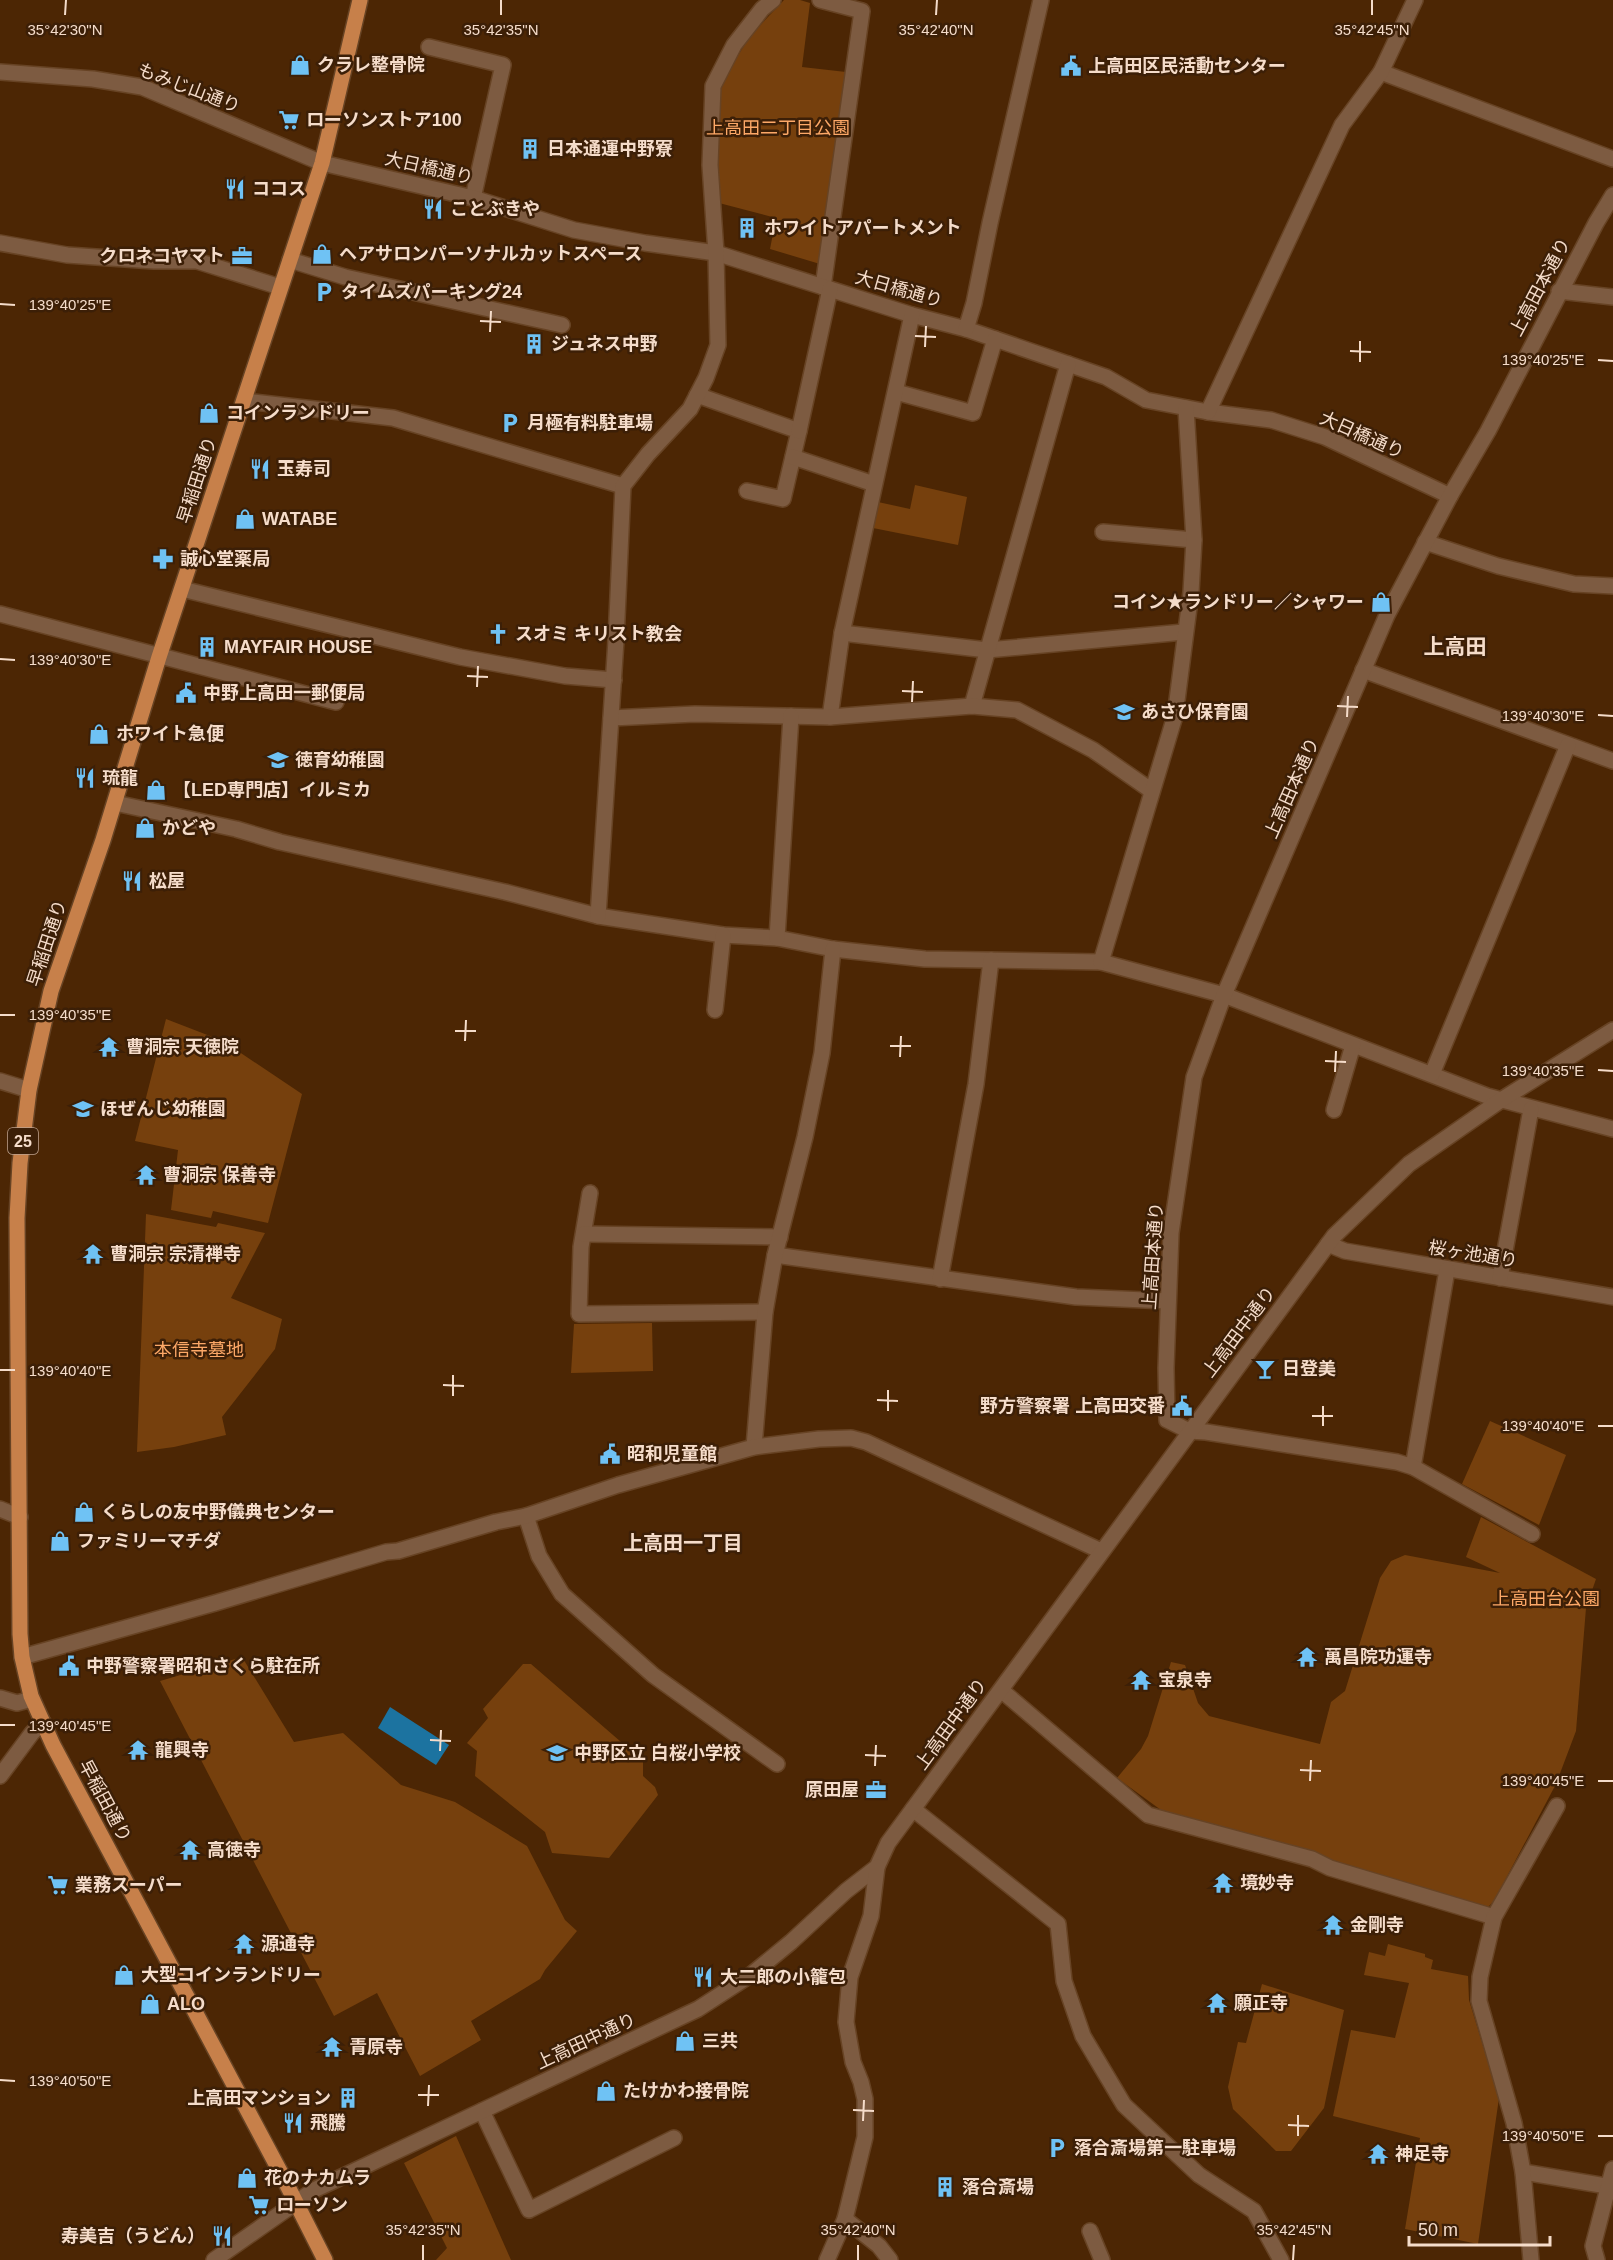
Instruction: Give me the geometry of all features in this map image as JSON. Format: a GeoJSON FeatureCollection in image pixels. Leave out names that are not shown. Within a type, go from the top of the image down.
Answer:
{"type":"FeatureCollection","features":[{"type":"Feature","properties":{"kind":"main road","name":"早稲田通り"},"geometry":{"type":"LineString","coordinates":[[325,2260],[53,1745],[32,1699],[22,1657],[16,1313],[17,1218],[20,1163],[29,1090],[51,991],[115,803],[159,657],[322,163],[360,0]]}},
{"type":"Feature","properties":{"kind":"street"},"geometry":{"type":"LineString","coordinates":[[598,916],[614,680],[623,486],[648,453],[690,409],[718,345],[716,253],[710,165],[713,86],[734,45],[762,9],[773,0]]}},
{"type":"Feature","properties":{"kind":"street"},"geometry":{"type":"LineString","coordinates":[[747,491],[783,499],[827,288],[862,11],[820,0]]}},
{"type":"Feature","properties":{"kind":"street"},"geometry":{"type":"LineString","coordinates":[[966,329],[974,303],[1041,0]]}},
{"type":"Feature","properties":{"kind":"street"},"geometry":{"type":"LineString","coordinates":[[1208,412],[1342,125],[1381,72],[1415,0]]}},
{"type":"Feature","properties":{"kind":"street"},"geometry":{"type":"LineString","coordinates":[[429,47],[503,65],[473,198]]}},
{"type":"Feature","properties":{"kind":"street","name":"もみじ山通り"},"geometry":{"type":"LineString","coordinates":[[0,72],[93,79],[142,87],[322,163]]}},
{"type":"Feature","properties":{"kind":"street"},"geometry":{"type":"LineString","coordinates":[[1381,72],[1613,159]]}},
{"type":"Feature","properties":{"kind":"street","name":"大日橋通り"},"geometry":{"type":"LineString","coordinates":[[322,163],[473,198],[574,230],[716,253],[912,315],[966,329],[1107,377],[1146,400],[1208,412],[1271,420],[1325,437],[1450,496]]}},
{"type":"Feature","properties":{"kind":"street","name":"上高田本通り"},"geometry":{"type":"LineString","coordinates":[[1190,1431],[1167,1420],[1168,1301],[1171,1233],[1194,1077],[1224,995],[1321,774],[1387,615],[1450,496],[1488,431],[1559,291],[1613,195]]}},
{"type":"Feature","properties":{"kind":"street"},"geometry":{"type":"LineString","coordinates":[[0,243],[67,255],[154,261],[197,261],[280,287]]}},
{"type":"Feature","properties":{"kind":"street"},"geometry":{"type":"LineString","coordinates":[[290,260],[345,277],[562,326]]}},
{"type":"Feature","properties":{"kind":"street"},"geometry":{"type":"LineString","coordinates":[[1559,291],[1613,297]]}},
{"type":"Feature","properties":{"kind":"street"},"geometry":{"type":"LineString","coordinates":[[830,717],[842,633],[912,315]]}},
{"type":"Feature","properties":{"kind":"street"},"geometry":{"type":"LineString","coordinates":[[896,392],[973,413],[995,339]]}},
{"type":"Feature","properties":{"kind":"street"},"geometry":{"type":"LineString","coordinates":[[972,706],[1068,364]]}},
{"type":"Feature","properties":{"kind":"street"},"geometry":{"type":"LineString","coordinates":[[697,395],[799,431]]}},
{"type":"Feature","properties":{"kind":"street"},"geometry":{"type":"LineString","coordinates":[[245,400],[393,418],[623,486]]}},
{"type":"Feature","properties":{"kind":"street"},"geometry":{"type":"LineString","coordinates":[[1101,962],[1175,716],[1184,632],[1191,592],[1194,540],[1186,408]]}},
{"type":"Feature","properties":{"kind":"street"},"geometry":{"type":"LineString","coordinates":[[793,457],[874,484]]}},
{"type":"Feature","properties":{"kind":"street"},"geometry":{"type":"LineString","coordinates":[[1103,532],[1194,540]]}},
{"type":"Feature","properties":{"kind":"street"},"geometry":{"type":"LineString","coordinates":[[1425,542],[1498,566],[1574,584],[1613,586]]}},
{"type":"Feature","properties":{"kind":"street"},"geometry":{"type":"LineString","coordinates":[[182,589],[460,657],[565,676],[614,680]]}},
{"type":"Feature","properties":{"kind":"street"},"geometry":{"type":"LineString","coordinates":[[0,614],[336,702]]}},
{"type":"Feature","properties":{"kind":"street"},"geometry":{"type":"LineString","coordinates":[[842,633],[987,650],[1184,632]]}},
{"type":"Feature","properties":{"kind":"street"},"geometry":{"type":"LineString","coordinates":[[1363,670],[1613,761]]}},
{"type":"Feature","properties":{"kind":"street"},"geometry":{"type":"LineString","coordinates":[[611,718],[695,714],[830,717],[972,706],[1017,710],[1094,750],[1152,791]]}},
{"type":"Feature","properties":{"kind":"street"},"geometry":{"type":"LineString","coordinates":[[777,938],[790,716]]}},
{"type":"Feature","properties":{"kind":"street"},"geometry":{"type":"LineString","coordinates":[[1432,1074],[1568,745]]}},
{"type":"Feature","properties":{"kind":"street"},"geometry":{"type":"LineString","coordinates":[[115,803],[236,829],[280,842],[505,892],[598,916],[723,935],[777,938],[833,949],[925,959],[1101,962],[1224,995],[1501,1100],[1613,1129]]}},
{"type":"Feature","properties":{"kind":"street"},"geometry":{"type":"LineString","coordinates":[[715,1010],[723,935]]}},
{"type":"Feature","properties":{"kind":"street"},"geometry":{"type":"LineString","coordinates":[[754,1447],[765,1312],[775,1255],[805,1137],[822,1053],[833,949]]}},
{"type":"Feature","properties":{"kind":"street"},"geometry":{"type":"LineString","coordinates":[[940,1279],[976,1084],[992,960]]}},
{"type":"Feature","properties":{"kind":"street","name":"上高田中通り"},"geometry":{"type":"LineString","coordinates":[[214,2260],[314,2190],[698,2009],[752,1974],[791,1942],[846,1891],[877,1867],[888,1843],[1328,1244],[1380,1190],[1409,1164],[1501,1100],[1613,1029]]}},
{"type":"Feature","properties":{"kind":"street"},"geometry":{"type":"LineString","coordinates":[[1334,1110],[1353,1045]]}},
{"type":"Feature","properties":{"kind":"street"},"geometry":{"type":"LineString","coordinates":[[0,1081],[29,1090]]}},
{"type":"Feature","properties":{"kind":"street"},"geometry":{"type":"LineString","coordinates":[[1500,1278],[1532,1109]]}},
{"type":"Feature","properties":{"kind":"street"},"geometry":{"type":"LineString","coordinates":[[590,1193],[581,1247],[579,1314],[765,1312]]}},
{"type":"Feature","properties":{"kind":"street"},"geometry":{"type":"LineString","coordinates":[[584,1234],[780,1237]]}},
{"type":"Feature","properties":{"kind":"street","name":"桜ヶ池通り"},"geometry":{"type":"LineString","coordinates":[[1328,1244],[1345,1251],[1613,1297]]}},
{"type":"Feature","properties":{"kind":"street"},"geometry":{"type":"LineString","coordinates":[[775,1255],[1076,1297],[1168,1301]]}},
{"type":"Feature","properties":{"kind":"street"},"geometry":{"type":"LineString","coordinates":[[1413,1467],[1447,1269]]}},
{"type":"Feature","properties":{"kind":"street"},"geometry":{"type":"LineString","coordinates":[[1190,1431],[1398,1462],[1413,1467],[1532,1534]]}},
{"type":"Feature","properties":{"kind":"street"},"geometry":{"type":"LineString","coordinates":[[22,1657],[386,1552],[398,1551],[496,1522],[526,1516],[618,1485],[754,1447],[819,1439],[851,1438],[866,1442],[1101,1551]]}},
{"type":"Feature","properties":{"kind":"street"},"geometry":{"type":"LineString","coordinates":[[0,1509],[20,1517]]}},
{"type":"Feature","properties":{"kind":"street"},"geometry":{"type":"LineString","coordinates":[[526,1516],[539,1556],[562,1594],[653,1675],[777,1764]]}},
{"type":"Feature","properties":{"kind":"street"},"geometry":{"type":"LineString","coordinates":[[1001,1690],[1148,1815],[1312,1859],[1330,1868],[1494,1917]]}},
{"type":"Feature","properties":{"kind":"street"},"geometry":{"type":"LineString","coordinates":[[0,1698],[17,1703],[32,1699]]}},
{"type":"Feature","properties":{"kind":"street"},"geometry":{"type":"LineString","coordinates":[[0,1776],[43,1722]]}},
{"type":"Feature","properties":{"kind":"street"},"geometry":{"type":"LineString","coordinates":[[1531,2260],[1523,2172],[1514,2123],[1479,2001],[1480,1977],[1494,1917],[1557,1806]]}},
{"type":"Feature","properties":{"kind":"street"},"geometry":{"type":"LineString","coordinates":[[913,1809],[1058,1924],[1064,1981],[1083,2036],[1124,2105],[1199,2175],[1254,2211],[1281,2260]]}},
{"type":"Feature","properties":{"kind":"street"},"geometry":{"type":"LineString","coordinates":[[827,2260],[845,2219],[865,2137],[864,2099],[861,2082],[853,2062],[846,2022],[850,1977],[871,1916],[877,1867]]}},
{"type":"Feature","properties":{"kind":"street"},"geometry":{"type":"LineString","coordinates":[[482,2111],[529,2210],[674,2138]]}},
{"type":"Feature","properties":{"kind":"street"},"geometry":{"type":"LineString","coordinates":[[1597,2260],[1593,2246],[1611,2186],[1613,2169]]}},
{"type":"Feature","properties":{"kind":"street"},"geometry":{"type":"LineString","coordinates":[[1523,2172],[1611,2186]]}},
{"type":"Feature","properties":{"kind":"street"},"geometry":{"type":"LineString","coordinates":[[845,2219],[879,2246],[890,2260]]}},
{"type":"Feature","properties":{"kind":"street"},"geometry":{"type":"LineString","coordinates":[[1090,2231],[1102,2260]]}},
{"type":"Feature","properties":{"kind":"green space","name":"上高田二丁目公園"},"geometry":{"type":"Polygon","coordinates":[[[784,0],[800,0],[810,3],[802,67],[846,72],[820,264],[770,249],[776,218],[719,203],[718,88],[750,36],[784,0]]]}},
{"type":"Feature","properties":{"kind":"green space"},"geometry":{"type":"Polygon","coordinates":[[[915,485],[967,497],[958,545],[873,528],[878,502],[910,509],[915,485]]]}},
{"type":"Feature","properties":{"kind":"green space"},"geometry":{"type":"Polygon","coordinates":[[[166,1019],[223,1041],[302,1094],[268,1223],[213,1211],[211,1218],[171,1210],[178,1150],[135,1141],[166,1019]]]}},
{"type":"Feature","properties":{"kind":"green space","name":"本信寺墓地"},"geometry":{"type":"Polygon","coordinates":[[[146,1214],[216,1227],[218,1223],[265,1233],[231,1298],[282,1319],[275,1349],[222,1417],[226,1435],[174,1447],[137,1452],[146,1214]]]}},
{"type":"Feature","properties":{"kind":"green space"},"geometry":{"type":"Polygon","coordinates":[[[652,1323],[653,1371],[571,1373],[574,1324],[652,1323]]]}},
{"type":"Feature","properties":{"kind":"green space"},"geometry":{"type":"Polygon","coordinates":[[[1490,1421],[1566,1455],[1539,1525],[1462,1484],[1490,1421]]]}},
{"type":"Feature","properties":{"kind":"green space","name":"上高田台公園"},"geometry":{"type":"Polygon","coordinates":[[[1481,1517],[1596,1579],[1586,1608],[1576,1731],[1556,1784],[1494,1901],[1488,1907],[1161,1810],[1117,1778],[1141,1749],[1148,1736],[1171,1662],[1185,1665],[1198,1703],[1209,1716],[1320,1744],[1331,1702],[1345,1691],[1380,1578],[1391,1561],[1405,1555],[1500,1573],[1466,1557],[1481,1517]]]}},
{"type":"Feature","properties":{"kind":"green space"},"geometry":{"type":"Polygon","coordinates":[[[242,1657],[294,1742],[343,1733],[401,1785],[455,1802],[527,1846],[565,1920],[577,1931],[540,1979],[471,2021],[481,2040],[420,2076],[377,1993],[334,2016],[160,1681],[242,1657]]]}},
{"type":"Feature","properties":{"kind":"green space"},"geometry":{"type":"Polygon","coordinates":[[[523,1664],[531,1664],[643,1761],[643,1776],[655,1787],[658,1795],[609,1858],[552,1853],[545,1832],[475,1776],[477,1751],[467,1743],[488,1718],[483,1709],[523,1664]]]}},
{"type":"Feature","properties":{"kind":"green space"},"geometry":{"type":"Polygon","coordinates":[[[1388,1944],[1425,1954],[1425,1957],[1433,1960],[1431,1969],[1468,1976],[1469,2000],[1499,2098],[1478,2244],[1405,2229],[1420,2138],[1333,2116],[1351,2030],[1395,2038],[1409,1983],[1364,1975],[1369,1952],[1385,1956],[1388,1944]]]}},
{"type":"Feature","properties":{"kind":"green space"},"geometry":{"type":"Polygon","coordinates":[[[1262,1984],[1344,2010],[1324,2108],[1291,2151],[1276,2151],[1233,2109],[1228,2087],[1238,2042],[1246,2043],[1262,1984]]]}},
{"type":"Feature","properties":{"kind":"green space"},"geometry":{"type":"Polygon","coordinates":[[[456,2136],[511,2260],[436,2260],[447,2248],[404,2163],[456,2136]]]}},
{"type":"Feature","properties":{"kind":"water"},"geometry":{"type":"Polygon","coordinates":[[[390,1707],[449,1745],[436,1765],[378,1728],[390,1707]]]}},
{"type":"Feature","properties":{"kind":"place","name":"クラレ整骨院"},"geometry":{"type":"Point","coordinates":[300,65]}},
{"type":"Feature","properties":{"kind":"place","name":"上高田区民活動センター"},"geometry":{"type":"Point","coordinates":[1071,66]}},
{"type":"Feature","properties":{"kind":"place","name":"ローソンストア100"},"geometry":{"type":"Point","coordinates":[289,120]}},
{"type":"Feature","properties":{"kind":"place","name":"日本通運中野寮"},"geometry":{"type":"Point","coordinates":[530,149]}},
{"type":"Feature","properties":{"kind":"place","name":"ココス"},"geometry":{"type":"Point","coordinates":[235,189]}},
{"type":"Feature","properties":{"kind":"place","name":"ことぶきや"},"geometry":{"type":"Point","coordinates":[433,209]}},
{"type":"Feature","properties":{"kind":"place","name":"ホワイトアパートメント"},"geometry":{"type":"Point","coordinates":[747,228]}},
{"type":"Feature","properties":{"kind":"place","name":"ヘアサロンパーソナルカットスペース"},"geometry":{"type":"Point","coordinates":[322,254]}},
{"type":"Feature","properties":{"kind":"place","name":"クロネコヤマト"},"geometry":{"type":"Point","coordinates":[242,256]}},
{"type":"Feature","properties":{"kind":"place","name":"タイムズパーキング24"},"geometry":{"type":"Point","coordinates":[324,292]}},
{"type":"Feature","properties":{"kind":"place","name":"ジュネス中野"},"geometry":{"type":"Point","coordinates":[534,344]}},
{"type":"Feature","properties":{"kind":"place","name":"コインランドリー"},"geometry":{"type":"Point","coordinates":[209,413]}},
{"type":"Feature","properties":{"kind":"place","name":"月極有料駐車場"},"geometry":{"type":"Point","coordinates":[510,423]}},
{"type":"Feature","properties":{"kind":"place","name":"玉寿司"},"geometry":{"type":"Point","coordinates":[260,469]}},
{"type":"Feature","properties":{"kind":"place","name":"WATABE"},"geometry":{"type":"Point","coordinates":[245,519]}},
{"type":"Feature","properties":{"kind":"place","name":"誠心堂薬局"},"geometry":{"type":"Point","coordinates":[163,559]}},
{"type":"Feature","properties":{"kind":"place","name":"コイン★ランドリー／シャワー"},"geometry":{"type":"Point","coordinates":[1381,602]}},
{"type":"Feature","properties":{"kind":"place","name":"スオミ キリスト教会"},"geometry":{"type":"Point","coordinates":[498,634]}},
{"type":"Feature","properties":{"kind":"place","name":"MAYFAIR HOUSE"},"geometry":{"type":"Point","coordinates":[207,647]}},
{"type":"Feature","properties":{"kind":"place","name":"中野上高田一郵便局"},"geometry":{"type":"Point","coordinates":[186,693]}},
{"type":"Feature","properties":{"kind":"place","name":"あさひ保育園"},"geometry":{"type":"Point","coordinates":[1124,712]}},
{"type":"Feature","properties":{"kind":"place","name":"ホワイト急便"},"geometry":{"type":"Point","coordinates":[99,734]}},
{"type":"Feature","properties":{"kind":"place","name":"徳育幼稚園"},"geometry":{"type":"Point","coordinates":[278,760]}},
{"type":"Feature","properties":{"kind":"place","name":"琉龍"},"geometry":{"type":"Point","coordinates":[85,778]}},
{"type":"Feature","properties":{"kind":"place","name":"【LED専門店】イルミカ"},"geometry":{"type":"Point","coordinates":[156,790]}},
{"type":"Feature","properties":{"kind":"place","name":"かどや"},"geometry":{"type":"Point","coordinates":[145,828]}},
{"type":"Feature","properties":{"kind":"place","name":"松屋"},"geometry":{"type":"Point","coordinates":[132,881]}},
{"type":"Feature","properties":{"kind":"place","name":"曹洞宗 天徳院"},"geometry":{"type":"Point","coordinates":[109,1047]}},
{"type":"Feature","properties":{"kind":"place","name":"ほぜんじ幼稚園"},"geometry":{"type":"Point","coordinates":[83,1109]}},
{"type":"Feature","properties":{"kind":"place","name":"曹洞宗 保善寺"},"geometry":{"type":"Point","coordinates":[146,1175]}},
{"type":"Feature","properties":{"kind":"place","name":"曹洞宗 宗清禅寺"},"geometry":{"type":"Point","coordinates":[93,1254]}},
{"type":"Feature","properties":{"kind":"place","name":"日登美"},"geometry":{"type":"Point","coordinates":[1265,1369]}},
{"type":"Feature","properties":{"kind":"place","name":"野方警察署 上高田交番"},"geometry":{"type":"Point","coordinates":[1182,1406]}},
{"type":"Feature","properties":{"kind":"place","name":"昭和児童館"},"geometry":{"type":"Point","coordinates":[610,1454]}},
{"type":"Feature","properties":{"kind":"place","name":"くらしの友中野儀典センター"},"geometry":{"type":"Point","coordinates":[84,1512]}},
{"type":"Feature","properties":{"kind":"place","name":"ファミリーマチダ"},"geometry":{"type":"Point","coordinates":[60,1541]}},
{"type":"Feature","properties":{"kind":"place","name":"萬昌院功運寺"},"geometry":{"type":"Point","coordinates":[1307,1657]}},
{"type":"Feature","properties":{"kind":"place","name":"中野警察署昭和さくら駐在所"},"geometry":{"type":"Point","coordinates":[69,1666]}},
{"type":"Feature","properties":{"kind":"place","name":"宝泉寺"},"geometry":{"type":"Point","coordinates":[1141,1680]}},
{"type":"Feature","properties":{"kind":"place","name":"龍興寺"},"geometry":{"type":"Point","coordinates":[138,1750]}},
{"type":"Feature","properties":{"kind":"place","name":"中野区立 白桜小学校"},"geometry":{"type":"Point","coordinates":[557,1753]}},
{"type":"Feature","properties":{"kind":"place","name":"原田屋"},"geometry":{"type":"Point","coordinates":[876,1790]}},
{"type":"Feature","properties":{"kind":"place","name":"高徳寺"},"geometry":{"type":"Point","coordinates":[190,1850]}},
{"type":"Feature","properties":{"kind":"place","name":"境妙寺"},"geometry":{"type":"Point","coordinates":[1223,1883]}},
{"type":"Feature","properties":{"kind":"place","name":"業務スーパー"},"geometry":{"type":"Point","coordinates":[58,1885]}},
{"type":"Feature","properties":{"kind":"place","name":"金剛寺"},"geometry":{"type":"Point","coordinates":[1333,1925]}},
{"type":"Feature","properties":{"kind":"place","name":"源通寺"},"geometry":{"type":"Point","coordinates":[244,1944]}},
{"type":"Feature","properties":{"kind":"place","name":"大型コインランドリー"},"geometry":{"type":"Point","coordinates":[124,1975]}},
{"type":"Feature","properties":{"kind":"place","name":"大二郎の小籠包"},"geometry":{"type":"Point","coordinates":[703,1977]}},
{"type":"Feature","properties":{"kind":"place","name":"願正寺"},"geometry":{"type":"Point","coordinates":[1217,2003]}},
{"type":"Feature","properties":{"kind":"place","name":"ALO"},"geometry":{"type":"Point","coordinates":[150,2004]}},
{"type":"Feature","properties":{"kind":"place","name":"三共"},"geometry":{"type":"Point","coordinates":[685,2041]}},
{"type":"Feature","properties":{"kind":"place","name":"青原寺"},"geometry":{"type":"Point","coordinates":[332,2047]}},
{"type":"Feature","properties":{"kind":"place","name":"たけかわ接骨院"},"geometry":{"type":"Point","coordinates":[606,2091]}},
{"type":"Feature","properties":{"kind":"place","name":"上高田マンション"},"geometry":{"type":"Point","coordinates":[348,2098]}},
{"type":"Feature","properties":{"kind":"place","name":"飛騰"},"geometry":{"type":"Point","coordinates":[293,2123]}},
{"type":"Feature","properties":{"kind":"place","name":"落合斎場第一駐車場"},"geometry":{"type":"Point","coordinates":[1057,2148]}},
{"type":"Feature","properties":{"kind":"place","name":"神足寺"},"geometry":{"type":"Point","coordinates":[1378,2154]}},
{"type":"Feature","properties":{"kind":"place","name":"花のナカムラ"},"geometry":{"type":"Point","coordinates":[247,2178]}},
{"type":"Feature","properties":{"kind":"place","name":"落合斎場"},"geometry":{"type":"Point","coordinates":[945,2187]}},
{"type":"Feature","properties":{"kind":"place","name":"ローソン"},"geometry":{"type":"Point","coordinates":[259,2205]}},
{"type":"Feature","properties":{"kind":"place","name":"寿美吉（うどん）"},"geometry":{"type":"Point","coordinates":[222,2236]}},
{"type":"Feature","properties":{"kind":"district","name":"上高田"},"geometry":{"type":"Point","coordinates":[1455,646]}},
{"type":"Feature","properties":{"kind":"district","name":"上高田一丁目"},"geometry":{"type":"Point","coordinates":[683,1543]}}]}
